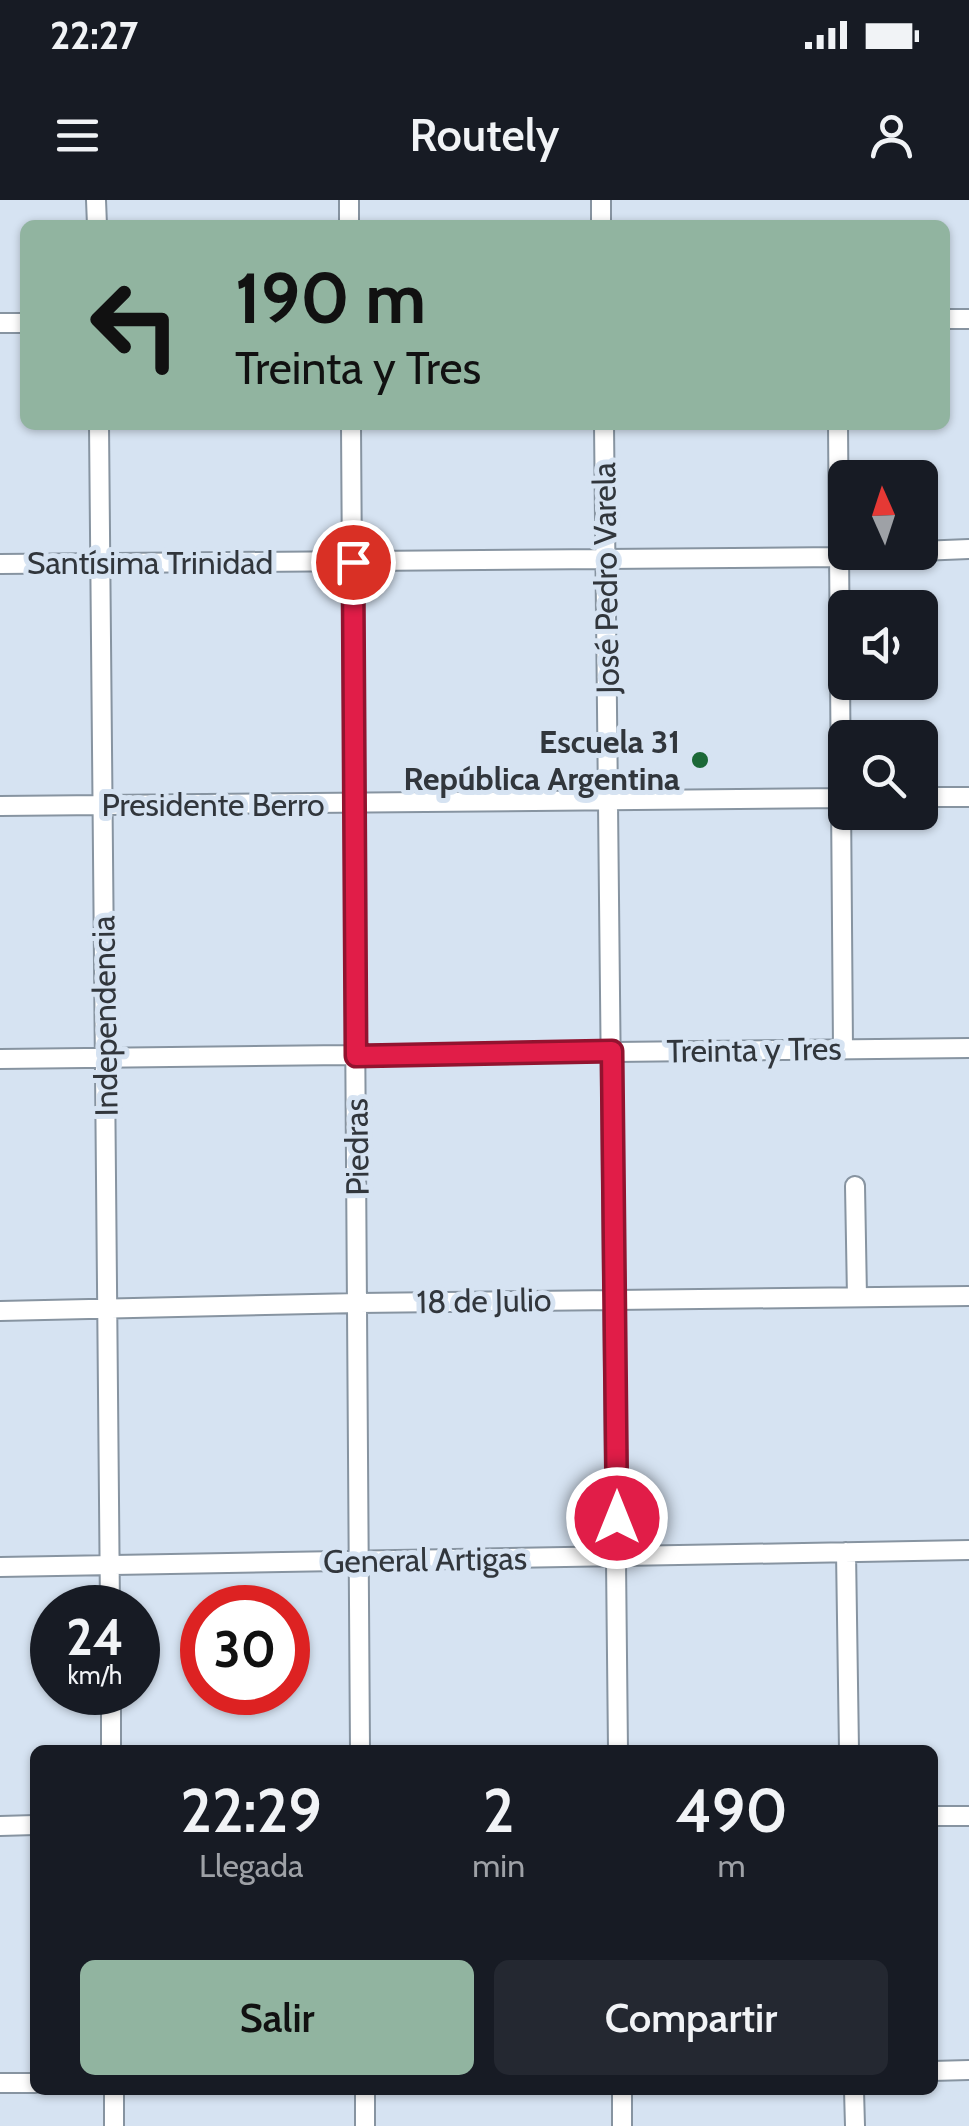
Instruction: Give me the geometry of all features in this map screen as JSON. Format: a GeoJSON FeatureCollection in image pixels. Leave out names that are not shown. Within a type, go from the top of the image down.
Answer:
{"type":"FeatureCollection","features":[{"type":"Feature","properties":{"kind":"street","name":"Independencia"},"geometry":{"type":"LineString","coordinates":[[99,430],[110,1585]]}},
{"type":"Feature","properties":{"kind":"street","name":"Piedras"},"geometry":{"type":"LineString","coordinates":[[351,430],[360,1745]]}},
{"type":"Feature","properties":{"kind":"street","name":"José Pedro Varela"},"geometry":{"type":"LineString","coordinates":[[604,430],[618,1745]]}},
{"type":"Feature","properties":{"kind":"street"},"geometry":{"type":"LineString","coordinates":[[838,430],[839,460]]}},
{"type":"Feature","properties":{"kind":"street"},"geometry":{"type":"LineString","coordinates":[[938,550],[969,549]]}},
{"type":"Feature","properties":{"kind":"street","name":"Santísima Trinidad"},"geometry":{"type":"LineString","coordinates":[[0,564],[606,560],[828,554]]}},
{"type":"Feature","properties":{"kind":"street"},"geometry":{"type":"LineString","coordinates":[[841,570],[842,720]]}},
{"type":"Feature","properties":{"kind":"street"},"geometry":{"type":"LineString","coordinates":[[938,797],[969,797]]}},
{"type":"Feature","properties":{"kind":"street","name":"Presidente Berro"},"geometry":{"type":"LineString","coordinates":[[0,806],[828,798]]}},
{"type":"Feature","properties":{"kind":"street"},"geometry":{"type":"LineString","coordinates":[[843,830],[843,1049]]}},
{"type":"Feature","properties":{"kind":"street","name":"Treinta y Tres"},"geometry":{"type":"LineString","coordinates":[[0,1060],[969,1048]]}},
{"type":"Feature","properties":{"kind":"street"},"geometry":{"type":"LineString","coordinates":[[855,1186],[858,1297]]}},
{"type":"Feature","properties":{"kind":"street","name":"18 de Julio"},"geometry":{"type":"LineString","coordinates":[[0,1311],[969,1296]]}},
{"type":"Feature","properties":{"kind":"street","name":"General Artigas"},"geometry":{"type":"LineString","coordinates":[[0,1566],[969,1550]]}},
{"type":"Feature","properties":{"kind":"street"},"geometry":{"type":"LineString","coordinates":[[846,1552],[849,1745]]}},
{"type":"Feature","properties":{"kind":"street"},"geometry":{"type":"LineString","coordinates":[[110,1715],[111,1745]]}},
{"type":"Feature","properties":{"kind":"street"},"geometry":{"type":"LineString","coordinates":[[938,1816],[969,1816]]}},
{"type":"Feature","properties":{"kind":"street"},"geometry":{"type":"LineString","coordinates":[[0,1826],[30,1826]]}},
{"type":"Feature","properties":{"kind":"street"},"geometry":{"type":"LineString","coordinates":[[938,2071],[969,2070]]}},
{"type":"Feature","properties":{"kind":"street"},"geometry":{"type":"LineString","coordinates":[[0,2084],[30,2083]]}},
{"type":"Feature","properties":{"kind":"street"},"geometry":{"type":"LineString","coordinates":[[114,2095],[114,2126]]}},
{"type":"Feature","properties":{"kind":"street"},"geometry":{"type":"LineString","coordinates":[[364,2095],[365,2126]]}},
{"type":"Feature","properties":{"kind":"street"},"geometry":{"type":"LineString","coordinates":[[622,2095],[622,2126]]}},
{"type":"Feature","properties":{"kind":"street"},"geometry":{"type":"LineString","coordinates":[[854,2095],[854,2126]]}},
{"type":"Feature","properties":{"kind":"place","name":"Escuela 31 República Argentina"},"geometry":{"type":"Point","coordinates":[700,760]}},
{"type":"Feature","properties":{"kind":"route"},"geometry":{"type":"LineString","coordinates":[[353,562],[356,1056],[612,1051],[617,1518]]}}]}
